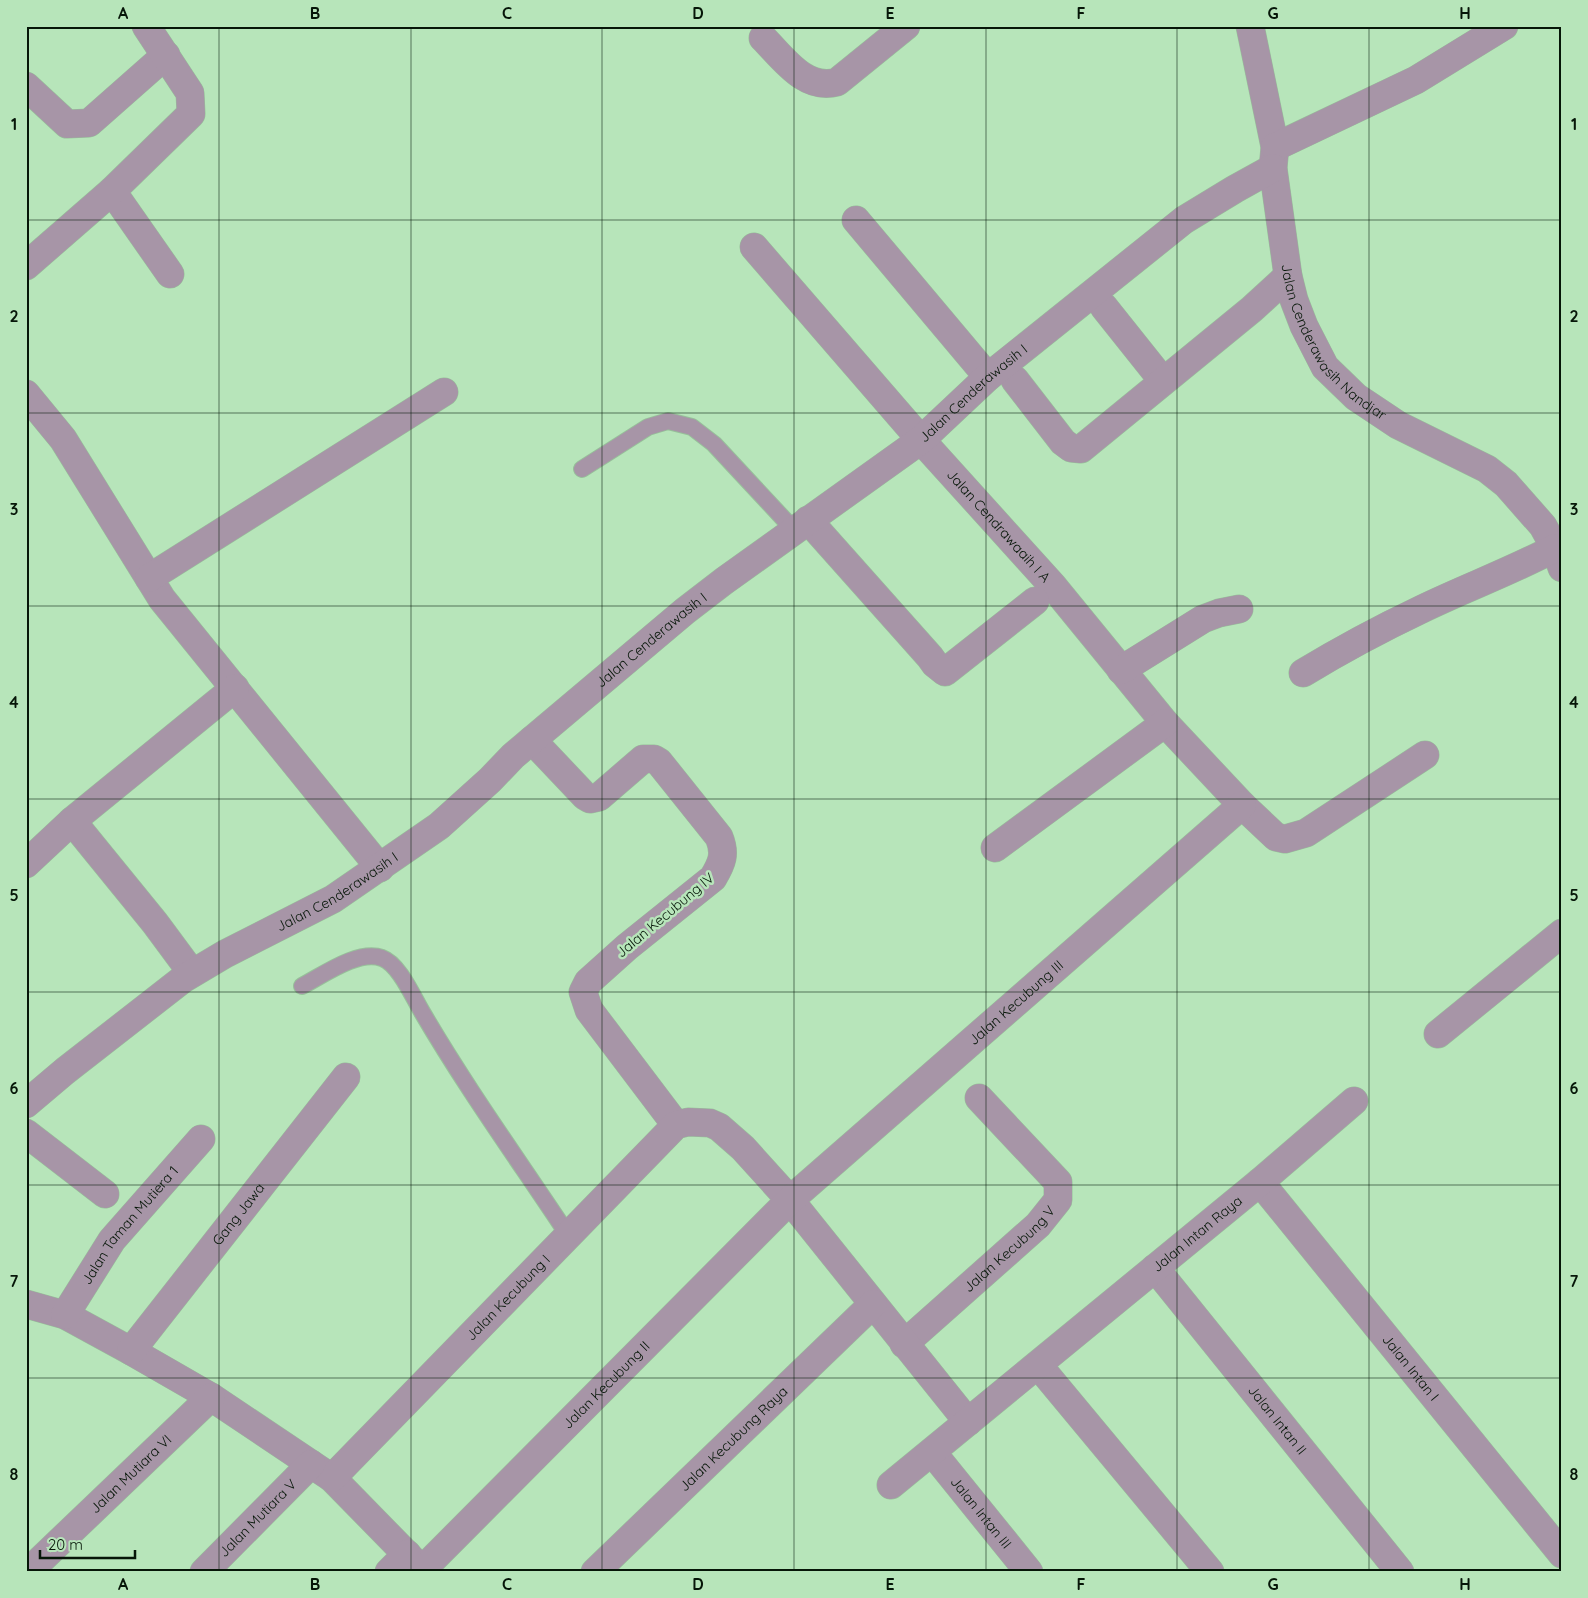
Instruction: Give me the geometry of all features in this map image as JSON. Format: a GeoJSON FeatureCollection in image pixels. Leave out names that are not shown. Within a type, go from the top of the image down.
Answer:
{"type":"FeatureCollection","features":[{"type":"Feature","properties":{"kind":"street"},"geometry":{"type":"LineString","coordinates":[[26,266],[112,191],[191,114],[190,93],[146,26]]}},
{"type":"Feature","properties":{"kind":"street"},"geometry":{"type":"LineString","coordinates":[[763,38],[803,77],[814,83],[829,85],[837,82],[906,26]]}},
{"type":"Feature","properties":{"kind":"street","name":"Jalan Cenderawasih Nandjar"},"geometry":{"type":"LineString","coordinates":[[1250,26],[1274,157],[1288,276],[1294,300],[1304,326],[1325,367],[1356,397],[1398,425],[1487,469],[1506,484],[1543,526],[1559,558]]}},
{"type":"Feature","properties":{"kind":"street","name":"Jalan Cenderawasih I"},"geometry":{"type":"LineString","coordinates":[[26,1104],[37,1093],[136,1014],[192,974],[225,954],[332,899],[439,826],[532,740],[685,611],[920,440],[988,377],[1184,220],[1235,189],[1274,157],[1416,80],[1504,26]]}},
{"type":"Feature","properties":{"kind":"street"},"geometry":{"type":"LineString","coordinates":[[26,86],[68,124],[89,123],[166,55]]}},
{"type":"Feature","properties":{"kind":"street"},"geometry":{"type":"LineString","coordinates":[[112,191],[170,274]]}},
{"type":"Feature","properties":{"kind":"street"},"geometry":{"type":"LineString","coordinates":[[856,220],[988,377]]}},
{"type":"Feature","properties":{"kind":"street","name":"Jalan Cendrawaaih I A"},"geometry":{"type":"LineString","coordinates":[[754,247],[920,440],[1053,586],[1164,724],[1242,805],[1276,837],[1285,839],[1306,833],[1425,755]]}},
{"type":"Feature","properties":{"kind":"street"},"geometry":{"type":"LineString","coordinates":[[1015,380],[1063,442],[1076,450],[1081,449],[1252,309],[1288,276]]}},
{"type":"Feature","properties":{"kind":"street"},"geometry":{"type":"LineString","coordinates":[[1104,307],[1163,381]]}},
{"type":"Feature","properties":{"kind":"street"},"geometry":{"type":"LineString","coordinates":[[149,578],[444,392]]}},
{"type":"Feature","properties":{"kind":"street"},"geometry":{"type":"LineString","coordinates":[[26,394],[63,439],[162,599],[380,868]]}},
{"type":"Feature","properties":{"kind":"street"},"geometry":{"type":"LineString","coordinates":[[801,525],[935,664],[945,672],[1035,601]]}},
{"type":"Feature","properties":{"kind":"street"},"geometry":{"type":"LineString","coordinates":[[1303,674],[1345,648],[1421,610],[1530,561],[1559,558]]}},
{"type":"Feature","properties":{"kind":"street"},"geometry":{"type":"LineString","coordinates":[[1121,670],[1203,619],[1239,609]]}},
{"type":"Feature","properties":{"kind":"street"},"geometry":{"type":"LineString","coordinates":[[26,864],[72,821],[235,688]]}},
{"type":"Feature","properties":{"kind":"street"},"geometry":{"type":"LineString","coordinates":[[995,848],[1164,724]]}},
{"type":"Feature","properties":{"kind":"street","name":"Jalan Kecubung IV"},"geometry":{"type":"LineString","coordinates":[[532,740],[590,799],[599,797],[643,759],[654,759],[659,762],[720,837],[723,854],[713,878],[627,947],[588,982],[584,992],[589,1010],[682,1124]]}},
{"type":"Feature","properties":{"kind":"street","name":"Jalan Kecubung III"},"geometry":{"type":"LineString","coordinates":[[790,1200],[1242,805]]}},
{"type":"Feature","properties":{"kind":"street"},"geometry":{"type":"LineString","coordinates":[[72,821],[155,923],[192,974]]}},
{"type":"Feature","properties":{"kind":"street"},"geometry":{"type":"LineString","coordinates":[[1438,1034],[1562,933]]}},
{"type":"Feature","properties":{"kind":"street","name":"Gang Jawa"},"geometry":{"type":"LineString","coordinates":[[131,1351],[346,1077]]}},
{"type":"Feature","properties":{"kind":"street","name":"Jalan Kecubung V"},"geometry":{"type":"LineString","coordinates":[[904,1344],[1038,1225],[1058,1200],[1058,1182],[980,1098]]}},
{"type":"Feature","properties":{"kind":"street","name":"Jalan Intan Raya"},"geometry":{"type":"LineString","coordinates":[[891,1485],[1260,1182],[1354,1101]]}},
{"type":"Feature","properties":{"kind":"street"},"geometry":{"type":"LineString","coordinates":[[682,1124],[710,1123],[719,1127],[743,1148],[790,1200],[968,1422]]}},
{"type":"Feature","properties":{"kind":"street","name":"Jalan Kecubung I"},"geometry":{"type":"LineString","coordinates":[[321,1471],[568,1236],[682,1124]]}},
{"type":"Feature","properties":{"kind":"street"},"geometry":{"type":"LineString","coordinates":[[26,1133],[105,1194]]}},
{"type":"Feature","properties":{"kind":"street","name":"Jalan Taman Mutiera 1"},"geometry":{"type":"LineString","coordinates":[[65,1315],[112,1240],[201,1139]]}},
{"type":"Feature","properties":{"kind":"street","name":"Jalan Intan I"},"geometry":{"type":"LineString","coordinates":[[1260,1182],[1562,1554]]}},
{"type":"Feature","properties":{"kind":"street","name":"Jalan Kecubung II"},"geometry":{"type":"LineString","coordinates":[[410,1567],[790,1200]]}},
{"type":"Feature","properties":{"kind":"street","name":"Jalan Intan II"},"geometry":{"type":"LineString","coordinates":[[1155,1268],[1400,1572]]}},
{"type":"Feature","properties":{"kind":"street"},"geometry":{"type":"LineString","coordinates":[[26,1304],[65,1315],[131,1351],[211,1397],[321,1471],[410,1567]]}},
{"type":"Feature","properties":{"kind":"street","name":"Jalan Kecubung Raya"},"geometry":{"type":"LineString","coordinates":[[595,1572],[873,1304]]}},
{"type":"Feature","properties":{"kind":"street"},"geometry":{"type":"LineString","coordinates":[[1038,1364],[1210,1572]]}},
{"type":"Feature","properties":{"kind":"street","name":"Jalan Mutiara VI"},"geometry":{"type":"LineString","coordinates":[[28,1572],[211,1397]]}},
{"type":"Feature","properties":{"kind":"street","name":"Jalan Intan III"},"geometry":{"type":"LineString","coordinates":[[932,1452],[1029,1572]]}},
{"type":"Feature","properties":{"kind":"street","name":"Jalan Mutiara V"},"geometry":{"type":"LineString","coordinates":[[204,1572],[321,1471]]}},
{"type":"Feature","properties":{"kind":"lane"},"geometry":{"type":"LineString","coordinates":[[582,469],[648,427],[668,421],[692,427],[714,444],[801,525]]}},
{"type":"Feature","properties":{"kind":"lane"},"geometry":{"type":"LineString","coordinates":[[302,986],[356,958],[369,955],[384,958],[396,969],[483,1108],[568,1236]]}}]}
